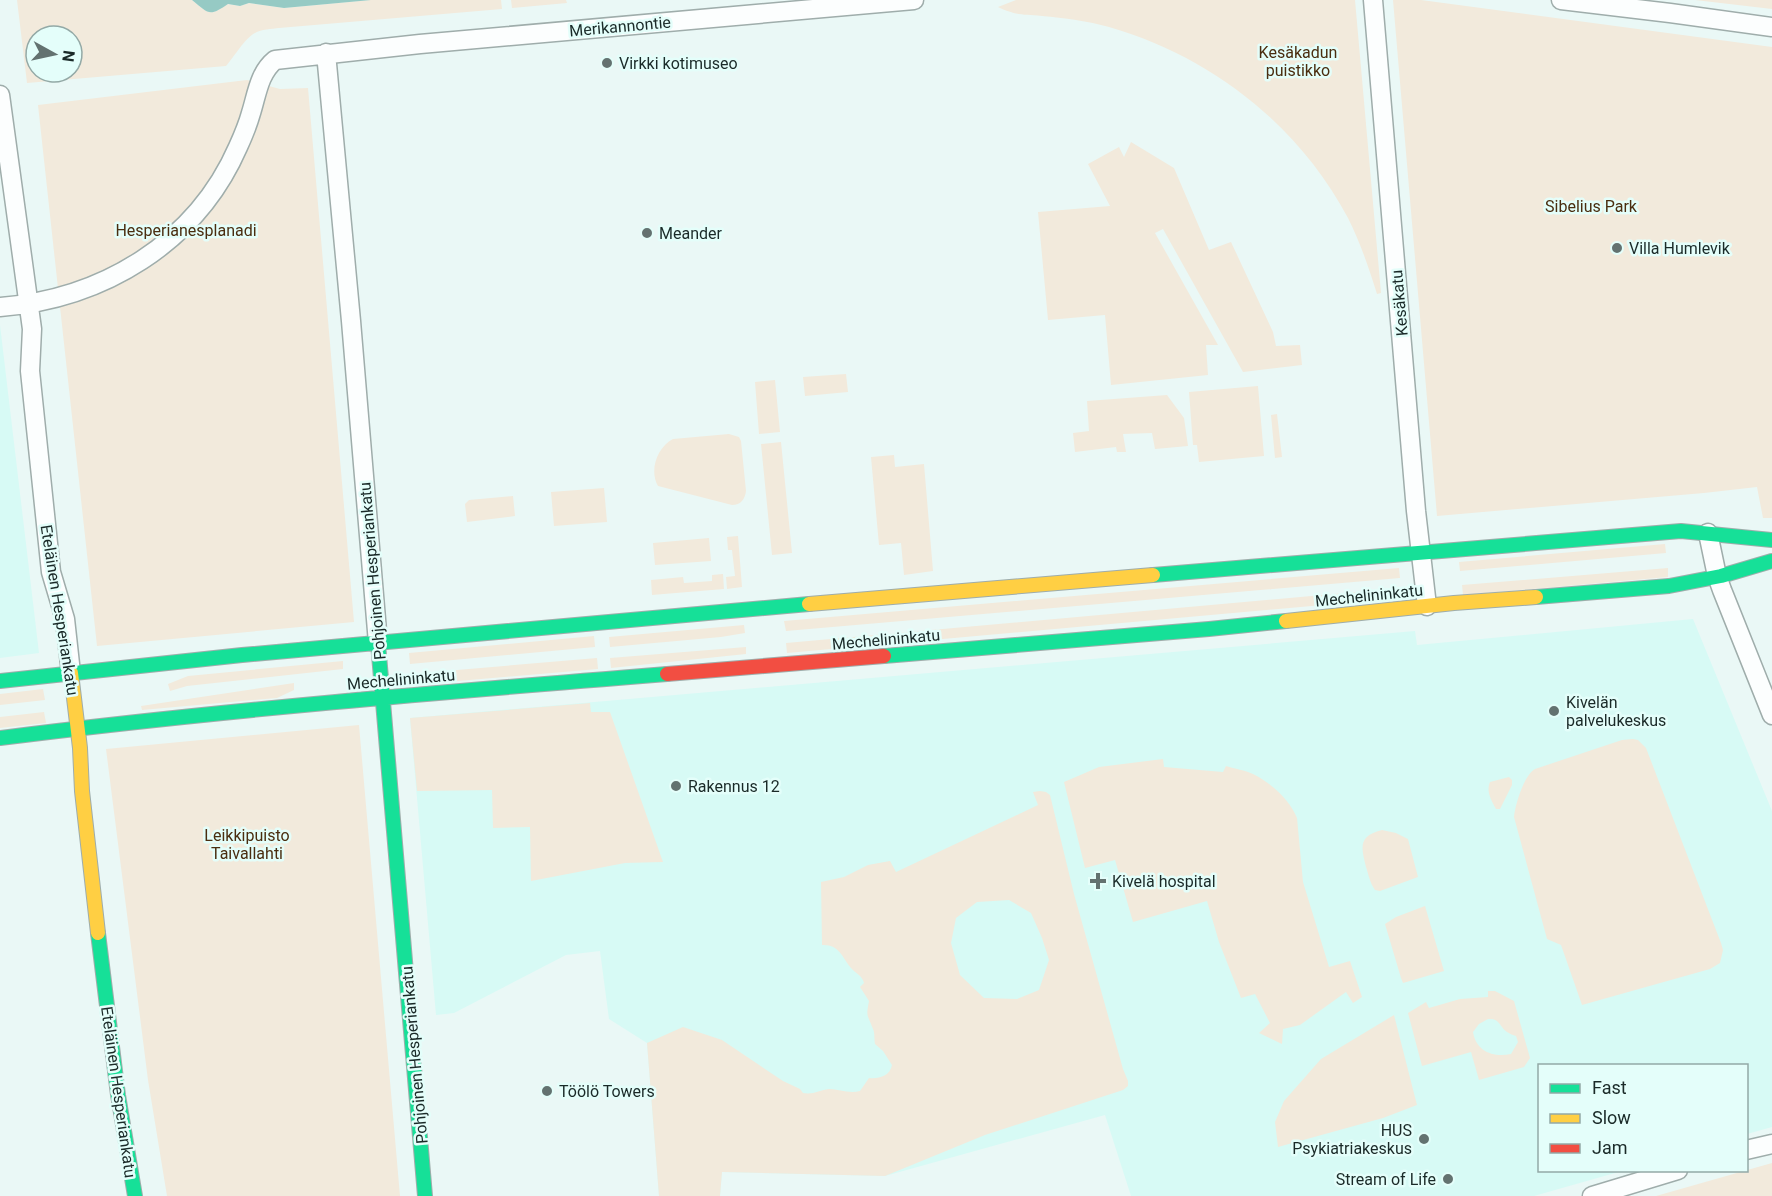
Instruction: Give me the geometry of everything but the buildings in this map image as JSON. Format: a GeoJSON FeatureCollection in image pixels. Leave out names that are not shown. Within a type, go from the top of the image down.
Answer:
{"type":"FeatureCollection","features":[{"type":"Feature","properties":{"kind":"main road"},"geometry":{"type":"LineString","coordinates":[[0,681],[564,625],[1597,537],[1681,531],[1772,540]]}},
{"type":"Feature","properties":{"kind":"main road","name":"Mechelininkatu"},"geometry":{"type":"LineString","coordinates":[[0,738],[382,697],[1209,629],[1426,606],[1669,586],[1686,584],[1772,561]]}},
{"type":"Feature","properties":{"kind":"main road","name":"Pohjoinen Hesperiankatu"},"geometry":{"type":"LineString","coordinates":[[378,643],[418,1089],[425,1196]]}},
{"type":"Feature","properties":{"kind":"main road","name":"Eteläinen Hesperiankatu"},"geometry":{"type":"LineString","coordinates":[[71,673],[80,748],[82,791],[116,1082],[135,1196]]}},
{"type":"Feature","properties":{"kind":"street","name":"Merikannontie"},"geometry":{"type":"LineString","coordinates":[[29,303],[47,300],[97,284],[129,269],[180,231],[204,205],[222,179],[250,116],[262,77],[267,66],[275,60],[326,53],[914,0]]}},
{"type":"Feature","properties":{"kind":"street","name":"Kesäkatu"},"geometry":{"type":"LineString","coordinates":[[1373,0],[1426,606]]}},
{"type":"Feature","properties":{"kind":"street"},"geometry":{"type":"LineString","coordinates":[[1561,0],[1772,27]]}},
{"type":"Feature","properties":{"kind":"street","name":"Pohjoinen Hesperiankatu"},"geometry":{"type":"LineString","coordinates":[[326,53],[378,643]]}},
{"type":"Feature","properties":{"kind":"street","name":"Eteläinen Hesperiankatu"},"geometry":{"type":"LineString","coordinates":[[0,95],[32,328],[30,371],[51,572],[65,619],[71,673]]}},
{"type":"Feature","properties":{"kind":"street"},"geometry":{"type":"LineString","coordinates":[[0,307],[29,303]]}},
{"type":"Feature","properties":{"kind":"street"},"geometry":{"type":"LineString","coordinates":[[1708,532],[1717,576],[1772,715]]}},
{"type":"Feature","properties":{"kind":"street"},"geometry":{"type":"LineString","coordinates":[[1748,1149],[1772,1143]]}},
{"type":"Feature","properties":{"kind":"street"},"geometry":{"type":"LineString","coordinates":[[1592,1196],[1670,1172]]}},
{"type":"Feature","properties":{"kind":"shaded area"},"geometry":{"type":"Polygon","coordinates":[[[192,0],[371,0],[284,8],[249,3],[240,6],[228,4],[217,11],[209,12],[192,0]]]}},
{"type":"Feature","properties":{"kind":"shaded area"},"geometry":{"type":"Polygon","coordinates":[[[0,325],[39,653],[0,658],[0,325]]]}},
{"type":"Feature","properties":{"kind":"shaded area","name":"Kivelä hospital"},"geometry":{"type":"Polygon","coordinates":[[[1693,619],[1772,811],[1772,1127],[1748,1134],[1748,1064],[1538,1064],[1538,1172],[1618,1172],[1534,1196],[1131,1196],[1105,1115],[885,1176],[722,1172],[720,1196],[659,1196],[647,1043],[609,1019],[600,951],[566,955],[454,1013],[436,1015],[410,718],[1415,631],[1417,645],[1693,619]]]}},
{"type":"Feature","properties":{"kind":"green space"},"geometry":{"type":"Polygon","coordinates":[[[17,0],[192,0],[206,11],[213,12],[227,4],[240,6],[249,3],[284,8],[370,0],[501,0],[502,9],[263,30],[247,39],[226,66],[84,78],[84,24],[24,24],[24,58],[17,0]]]}},
{"type":"Feature","properties":{"kind":"green space"},"geometry":{"type":"Polygon","coordinates":[[[511,0],[566,0],[567,3],[512,8],[511,0]]]}},
{"type":"Feature","properties":{"kind":"green space","name":"Kesäkadun puistikko"},"geometry":{"type":"Polygon","coordinates":[[[1016,0],[1355,0],[1381,293],[1377,294],[1348,218],[1328,184],[1304,153],[1248,98],[1216,75],[1146,40],[1093,23],[1020,14],[998,7],[1016,0]]]}},
{"type":"Feature","properties":{"kind":"green space","name":"Sibelius Park"},"geometry":{"type":"Polygon","coordinates":[[[1393,0],[1421,0],[1772,47],[1772,518],[1763,518],[1757,487],[1437,516],[1393,0]]]}},
{"type":"Feature","properties":{"kind":"green space"},"geometry":{"type":"Polygon","coordinates":[[[1695,0],[1772,0],[1772,9],[1695,0]]]}},
{"type":"Feature","properties":{"kind":"green space","name":"Hesperianesplanadi"},"geometry":{"type":"Polygon","coordinates":[[[247,80],[280,89],[308,88],[354,622],[97,646],[38,105],[247,80]]]}},
{"type":"Feature","properties":{"kind":"green space"},"geometry":{"type":"Polygon","coordinates":[[[1131,142],[1174,168],[1209,250],[1231,242],[1273,332],[1276,346],[1300,345],[1302,365],[1243,372],[1163,229],[1155,233],[1218,345],[1206,345],[1208,375],[1111,385],[1105,315],[1048,320],[1038,212],[1110,206],[1088,164],[1119,147],[1124,157],[1131,142]]]}},
{"type":"Feature","properties":{"kind":"green space"},"geometry":{"type":"Polygon","coordinates":[[[846,374],[848,392],[805,396],[803,377],[846,374]]]}},
{"type":"Feature","properties":{"kind":"green space"},"geometry":{"type":"Polygon","coordinates":[[[775,380],[780,432],[759,434],[755,382],[775,380]]]}},
{"type":"Feature","properties":{"kind":"green space"},"geometry":{"type":"Polygon","coordinates":[[[1258,386],[1264,456],[1199,462],[1197,445],[1193,445],[1189,392],[1258,386]]]}},
{"type":"Feature","properties":{"kind":"green space"},"geometry":{"type":"Polygon","coordinates":[[[1167,395],[1184,418],[1188,446],[1155,449],[1152,433],[1123,434],[1126,452],[1117,452],[1116,447],[1075,452],[1073,433],[1089,431],[1087,401],[1167,395]]]}},
{"type":"Feature","properties":{"kind":"green space"},"geometry":{"type":"Polygon","coordinates":[[[1277,414],[1282,457],[1275,458],[1271,415],[1277,414]]]}},
{"type":"Feature","properties":{"kind":"green space"},"geometry":{"type":"Polygon","coordinates":[[[729,434],[739,437],[741,441],[746,491],[740,503],[732,505],[658,486],[654,473],[656,460],[667,443],[673,439],[729,434]]]}},
{"type":"Feature","properties":{"kind":"green space"},"geometry":{"type":"Polygon","coordinates":[[[781,442],[792,553],[772,555],[761,444],[781,442]]]}},
{"type":"Feature","properties":{"kind":"green space"},"geometry":{"type":"Polygon","coordinates":[[[894,455],[895,467],[924,464],[933,571],[904,575],[901,543],[879,545],[871,457],[894,455]]]}},
{"type":"Feature","properties":{"kind":"green space"},"geometry":{"type":"Polygon","coordinates":[[[604,488],[607,522],[554,526],[551,492],[604,488]]]}},
{"type":"Feature","properties":{"kind":"green space"},"geometry":{"type":"Polygon","coordinates":[[[513,496],[515,516],[467,522],[465,504],[469,500],[513,496]]]}},
{"type":"Feature","properties":{"kind":"green space"},"geometry":{"type":"Polygon","coordinates":[[[738,536],[742,587],[727,589],[726,577],[735,576],[732,550],[728,550],[727,537],[738,536]]]}},
{"type":"Feature","properties":{"kind":"green space"},"geometry":{"type":"Polygon","coordinates":[[[709,538],[711,561],[655,565],[653,543],[709,538]]]}},
{"type":"Feature","properties":{"kind":"green space"},"geometry":{"type":"Polygon","coordinates":[[[1665,544],[1666,553],[1460,571],[1459,562],[1665,544]]]}},
{"type":"Feature","properties":{"kind":"green space"},"geometry":{"type":"Polygon","coordinates":[[[1399,568],[1400,578],[786,631],[784,621],[1399,568]]]}},
{"type":"Feature","properties":{"kind":"green space"},"geometry":{"type":"Polygon","coordinates":[[[1668,568],[1668,577],[1463,595],[1462,585],[1668,568]]]}},
{"type":"Feature","properties":{"kind":"green space"},"geometry":{"type":"Polygon","coordinates":[[[723,574],[724,589],[652,595],[651,580],[683,577],[684,583],[712,581],[712,575],[723,574]]]}},
{"type":"Feature","properties":{"kind":"green space"},"geometry":{"type":"Polygon","coordinates":[[[1400,588],[1401,598],[787,653],[786,643],[1400,588]]]}},
{"type":"Feature","properties":{"kind":"green space"},"geometry":{"type":"Polygon","coordinates":[[[744,625],[745,633],[721,637],[610,647],[609,637],[744,625]]]}},
{"type":"Feature","properties":{"kind":"green space"},"geometry":{"type":"Polygon","coordinates":[[[594,636],[595,647],[410,664],[409,653],[594,636]]]}},
{"type":"Feature","properties":{"kind":"green space"},"geometry":{"type":"Polygon","coordinates":[[[746,647],[746,654],[611,668],[610,658],[746,647]]]}},
{"type":"Feature","properties":{"kind":"green space"},"geometry":{"type":"Polygon","coordinates":[[[597,658],[598,669],[412,685],[410,674],[597,658]]]}},
{"type":"Feature","properties":{"kind":"green space"},"geometry":{"type":"Polygon","coordinates":[[[343,661],[343,669],[187,686],[170,691],[168,684],[188,676],[343,661]]]}},
{"type":"Feature","properties":{"kind":"green space"},"geometry":{"type":"Polygon","coordinates":[[[294,683],[294,690],[277,698],[142,710],[141,706],[294,683]]]}},
{"type":"Feature","properties":{"kind":"green space"},"geometry":{"type":"Polygon","coordinates":[[[43,689],[45,700],[0,705],[0,694],[43,689]]]}},
{"type":"Feature","properties":{"kind":"green space"},"geometry":{"type":"Polygon","coordinates":[[[590,703],[591,712],[610,712],[663,862],[625,863],[531,881],[530,827],[493,828],[492,790],[417,791],[410,718],[590,703]]]}},
{"type":"Feature","properties":{"kind":"green space"},"geometry":{"type":"Polygon","coordinates":[[[44,712],[46,723],[0,728],[0,717],[44,712]]]}},
{"type":"Feature","properties":{"kind":"green space","name":"Leikkipuisto Taivallahti"},"geometry":{"type":"Polygon","coordinates":[[[359,725],[400,1196],[167,1196],[148,1080],[106,749],[359,725]]]}},
{"type":"Feature","properties":{"kind":"green space"},"geometry":{"type":"Polygon","coordinates":[[[1622,740],[1638,740],[1646,748],[1723,950],[1720,963],[1710,969],[1582,1005],[1561,945],[1547,939],[1514,817],[1518,798],[1527,777],[1535,769],[1622,740]]]}},
{"type":"Feature","properties":{"kind":"green space"},"geometry":{"type":"Polygon","coordinates":[[[1163,759],[1164,767],[1223,772],[1226,766],[1247,771],[1266,782],[1285,799],[1297,818],[1303,882],[1329,967],[1350,961],[1362,997],[1353,1003],[1346,992],[1300,1025],[1283,1029],[1282,1044],[1259,1033],[1270,1023],[1255,994],[1241,998],[1219,942],[1207,901],[1133,922],[1115,860],[1085,868],[1064,782],[1099,767],[1163,759]]]}},
{"type":"Feature","properties":{"kind":"green space"},"geometry":{"type":"Polygon","coordinates":[[[1509,777],[1512,785],[1500,809],[1496,809],[1489,792],[1490,782],[1509,777]]]}},
{"type":"Feature","properties":{"kind":"green space"},"geometry":{"type":"Polygon","coordinates":[[[1033,792],[1046,792],[1050,795],[1074,894],[1128,1086],[1123,1090],[985,1135],[885,1176],[722,1172],[720,1196],[659,1196],[647,1043],[683,1027],[722,1040],[803,1093],[829,1089],[860,1091],[869,1078],[877,1078],[886,1074],[892,1065],[883,1051],[875,1044],[874,1031],[868,1015],[869,1001],[860,987],[864,983],[863,980],[836,949],[822,945],[821,882],[844,877],[868,865],[890,861],[896,872],[1038,805],[1033,792]],[[1009,900],[977,902],[956,918],[951,943],[960,975],[984,998],[1017,999],[1039,990],[1049,960],[1031,913],[1009,900]]]}},
{"type":"Feature","properties":{"kind":"green space"},"geometry":{"type":"Polygon","coordinates":[[[1382,830],[1408,839],[1418,877],[1380,891],[1375,890],[1371,882],[1364,860],[1363,843],[1374,832],[1382,830]]]}},
{"type":"Feature","properties":{"kind":"green space"},"geometry":{"type":"Polygon","coordinates":[[[1425,906],[1444,971],[1403,983],[1385,924],[1396,917],[1425,906]]]}},
{"type":"Feature","properties":{"kind":"green space"},"geometry":{"type":"Polygon","coordinates":[[[1488,991],[1495,991],[1514,1001],[1530,1058],[1524,1067],[1479,1080],[1471,1052],[1422,1066],[1408,1013],[1426,1002],[1429,1008],[1460,999],[1488,997],[1488,991]],[[1492,1019],[1479,1024],[1473,1032],[1475,1039],[1486,1052],[1498,1055],[1511,1054],[1518,1042],[1516,1036],[1507,1032],[1492,1019]]]}},
{"type":"Feature","properties":{"kind":"green space"},"geometry":{"type":"Polygon","coordinates":[[[1394,1015],[1417,1105],[1383,1118],[1278,1147],[1275,1122],[1284,1101],[1321,1059],[1394,1015]]]}},
{"type":"Feature","properties":{"kind":"green space"},"geometry":{"type":"Polygon","coordinates":[[[1772,1163],[1772,1196],[1656,1196],[1740,1172],[1748,1172],[1748,1170],[1772,1163]]]}},
{"type":"Feature","properties":{"kind":"traffic: fast"},"geometry":{"type":"LineString","coordinates":[[1153,575],[1681,531],[1772,540]]}},
{"type":"Feature","properties":{"kind":"traffic: fast"},"geometry":{"type":"LineString","coordinates":[[1536,597],[1669,586],[1721,576],[1772,561]]}},
{"type":"Feature","properties":{"kind":"traffic: fast"},"geometry":{"type":"LineString","coordinates":[[0,681],[242,655],[809,604]]}},
{"type":"Feature","properties":{"kind":"traffic: fast"},"geometry":{"type":"LineString","coordinates":[[884,656],[1286,621]]}},
{"type":"Feature","properties":{"kind":"traffic: fast"},"geometry":{"type":"LineString","coordinates":[[378,643],[425,1196]]}},
{"type":"Feature","properties":{"kind":"traffic: fast"},"geometry":{"type":"LineString","coordinates":[[0,738],[250,710],[667,674]]}},
{"type":"Feature","properties":{"kind":"traffic: fast"},"geometry":{"type":"LineString","coordinates":[[98,933],[118,1095],[135,1196]]}},
{"type":"Feature","properties":{"kind":"traffic: slow"},"geometry":{"type":"LineString","coordinates":[[809,604],[1153,575]]}},
{"type":"Feature","properties":{"kind":"traffic: slow"},"geometry":{"type":"LineString","coordinates":[[1286,621],[1454,603],[1536,597]]}},
{"type":"Feature","properties":{"kind":"traffic: slow"},"geometry":{"type":"LineString","coordinates":[[71,673],[98,933]]}},
{"type":"Feature","properties":{"kind":"traffic: jam"},"geometry":{"type":"LineString","coordinates":[[667,674],[884,656]]}},
{"type":"Feature","properties":{"kind":"place","name":"Virkki kotimuseo"},"geometry":{"type":"Point","coordinates":[607,63]}},
{"type":"Feature","properties":{"kind":"place","name":"Meander"},"geometry":{"type":"Point","coordinates":[647,233]}},
{"type":"Feature","properties":{"kind":"place","name":"Villa Humlevik"},"geometry":{"type":"Point","coordinates":[1617,248]}},
{"type":"Feature","properties":{"kind":"place","name":"Kivelän palvelukeskus"},"geometry":{"type":"Point","coordinates":[1554,711]}},
{"type":"Feature","properties":{"kind":"place","name":"Rakennus 12"},"geometry":{"type":"Point","coordinates":[676,786]}},
{"type":"Feature","properties":{"kind":"place","name":"Kivelä hospital"},"geometry":{"type":"Point","coordinates":[1098,881]}},
{"type":"Feature","properties":{"kind":"place","name":"Töölö Towers"},"geometry":{"type":"Point","coordinates":[547,1091]}},
{"type":"Feature","properties":{"kind":"place","name":"HUS Psykiatriakeskus"},"geometry":{"type":"Point","coordinates":[1424,1139]}},
{"type":"Feature","properties":{"kind":"place","name":"Stream of Life"},"geometry":{"type":"Point","coordinates":[1448,1179]}}]}
